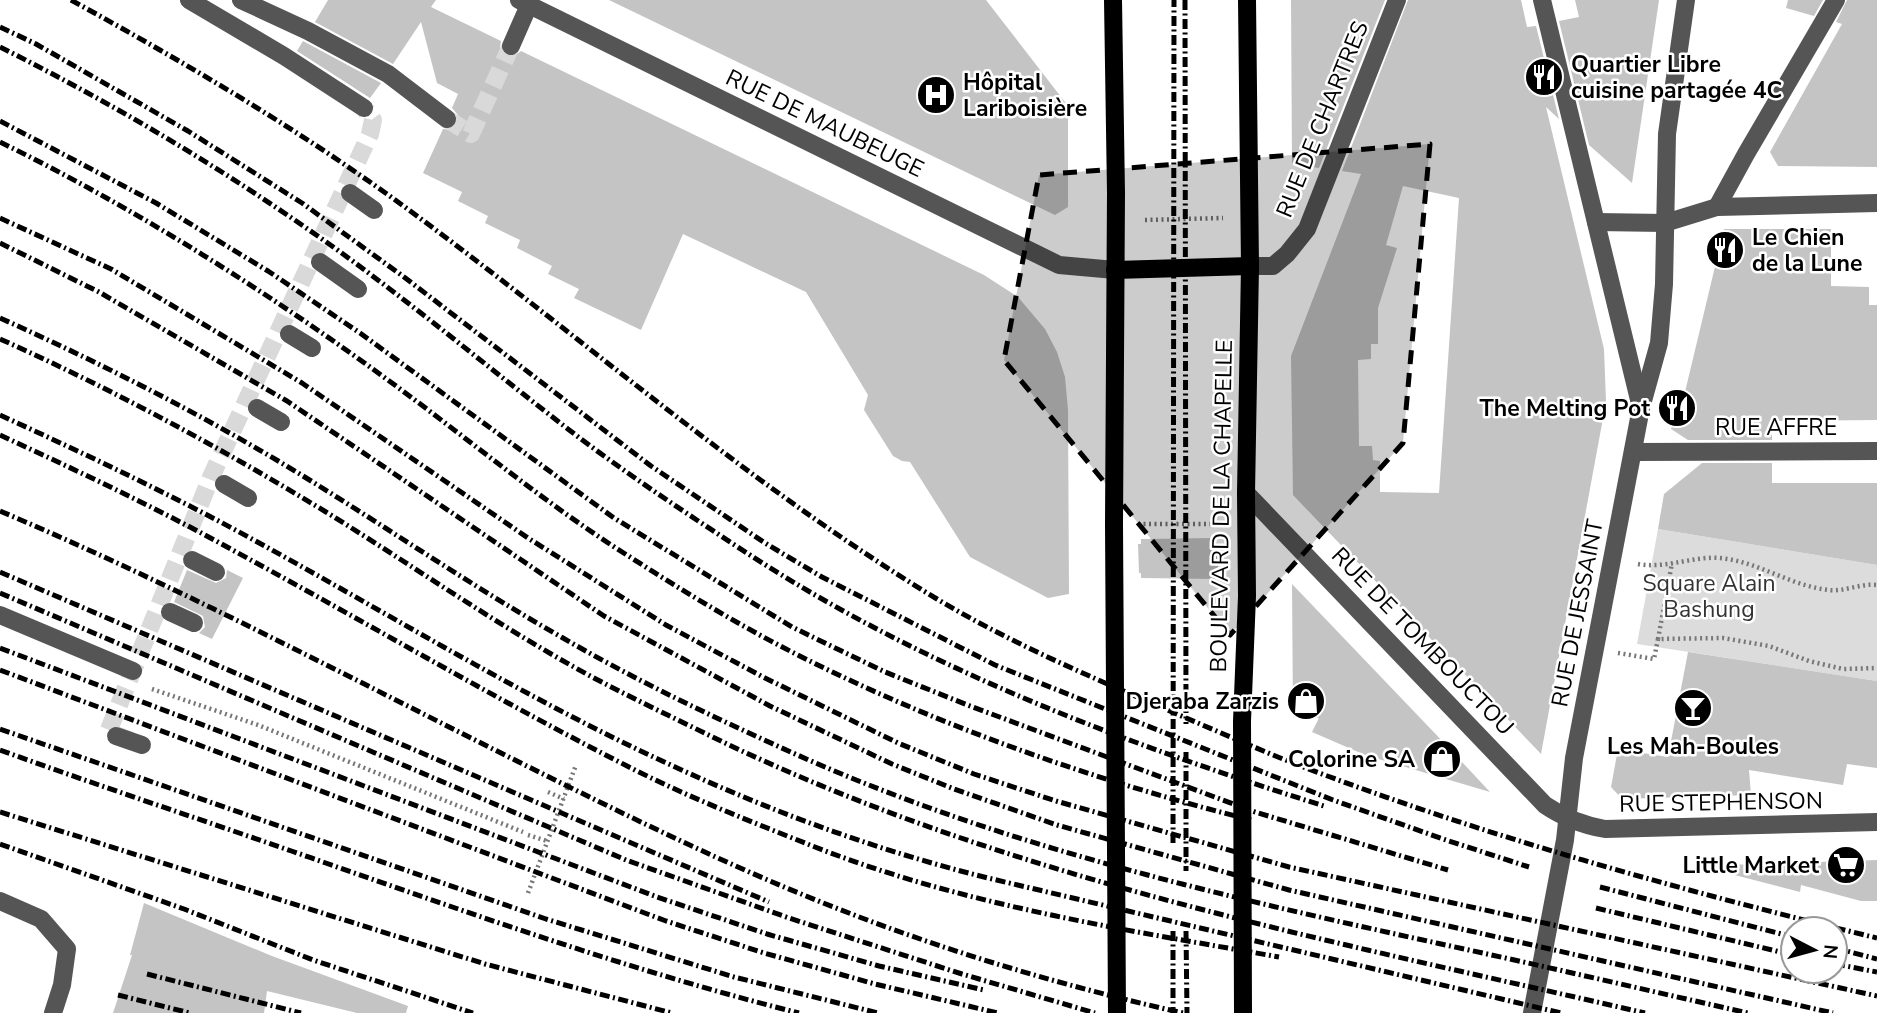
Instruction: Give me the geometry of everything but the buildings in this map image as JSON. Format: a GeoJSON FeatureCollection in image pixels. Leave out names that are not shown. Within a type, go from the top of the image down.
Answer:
{"type":"FeatureCollection","features":[{"type":"Feature","properties":{"kind":"main road"},"geometry":{"type":"LineString","coordinates":[[1113,0],[1117,1013]]}},
{"type":"Feature","properties":{"kind":"main road","name":"BOULEVARD DE LA CHAPELLE"},"geometry":{"type":"LineString","coordinates":[[1242,1013],[1242,721],[1247,596],[1250,266],[1247,0]]}},
{"type":"Feature","properties":{"kind":"main road"},"geometry":{"type":"LineString","coordinates":[[1115,270],[1250,266]]}},
{"type":"Feature","properties":{"kind":"street"},"geometry":{"type":"LineString","coordinates":[[189,0],[284,56],[364,108]]}},
{"type":"Feature","properties":{"kind":"street"},"geometry":{"type":"LineString","coordinates":[[241,0],[308,31],[388,74],[447,119]]}},
{"type":"Feature","properties":{"kind":"street","name":"RUE DE CHARTRES"},"geometry":{"type":"LineString","coordinates":[[1250,266],[1273,265],[1287,254],[1307,229],[1396,0]]}},
{"type":"Feature","properties":{"kind":"street"},"geometry":{"type":"LineString","coordinates":[[1542,0],[1641,408]]}},
{"type":"Feature","properties":{"kind":"street","name":"RUE DE JESSAINT"},"geometry":{"type":"LineString","coordinates":[[1532,1013],[1565,840],[1574,758],[1641,408],[1659,343],[1664,284],[1667,134],[1686,0]]}},
{"type":"Feature","properties":{"kind":"street"},"geometry":{"type":"LineString","coordinates":[[1717,207],[1836,0]]}},
{"type":"Feature","properties":{"kind":"street"},"geometry":{"type":"LineString","coordinates":[[511,46],[524,3]]}},
{"type":"Feature","properties":{"kind":"street","name":"RUE DE MAUBEUGE"},"geometry":{"type":"LineString","coordinates":[[524,3],[1059,265],[1115,270]]}},
{"type":"Feature","properties":{"kind":"street"},"geometry":{"type":"LineString","coordinates":[[350,193],[374,210]]}},
{"type":"Feature","properties":{"kind":"street"},"geometry":{"type":"LineString","coordinates":[[1596,222],[1665,223],[1717,207],[1877,203]]}},
{"type":"Feature","properties":{"kind":"street"},"geometry":{"type":"LineString","coordinates":[[320,262],[358,289]]}},
{"type":"Feature","properties":{"kind":"street"},"geometry":{"type":"LineString","coordinates":[[289,334],[312,348]]}},
{"type":"Feature","properties":{"kind":"street"},"geometry":{"type":"LineString","coordinates":[[257,408],[281,422]]}},
{"type":"Feature","properties":{"kind":"street","name":"RUE AFFRE"},"geometry":{"type":"LineString","coordinates":[[1634,452],[1877,451]]}},
{"type":"Feature","properties":{"kind":"street"},"geometry":{"type":"LineString","coordinates":[[224,484],[248,498]]}},
{"type":"Feature","properties":{"kind":"street","name":"RUE DE TOMBOUCTOU"},"geometry":{"type":"LineString","coordinates":[[1246,493],[1545,805],[1567,819]]}},
{"type":"Feature","properties":{"kind":"street"},"geometry":{"type":"LineString","coordinates":[[192,559],[216,572]]}},
{"type":"Feature","properties":{"kind":"street"},"geometry":{"type":"LineString","coordinates":[[170,612],[194,623]]}},
{"type":"Feature","properties":{"kind":"street"},"geometry":{"type":"LineString","coordinates":[[0,615],[133,671]]}},
{"type":"Feature","properties":{"kind":"street"},"geometry":{"type":"LineString","coordinates":[[116,736],[142,745]]}},
{"type":"Feature","properties":{"kind":"street","name":"RUE STEPHENSON"},"geometry":{"type":"LineString","coordinates":[[1567,819],[1605,829],[1877,822]]}},
{"type":"Feature","properties":{"kind":"street"},"geometry":{"type":"LineString","coordinates":[[0,901],[41,919],[67,949],[62,985],[53,1013]]}},
{"type":"Feature","properties":{"kind":"path"},"geometry":{"type":"LineString","coordinates":[[1146,220],[1224,218]]}},
{"type":"Feature","properties":{"kind":"path","name":"BOULEVARD DE LA CHAPELLE"},"geometry":{"type":"LineString","coordinates":[[1132,524],[1221,524]]}},
{"type":"Feature","properties":{"kind":"path"},"geometry":{"type":"LineString","coordinates":[[1614,559],[1656,567],[1718,558],[1750,565],[1792,583],[1831,590],[1877,585]]}},
{"type":"Feature","properties":{"kind":"path"},"geometry":{"type":"LineString","coordinates":[[1595,650],[1654,659],[1672,563]]}},
{"type":"Feature","properties":{"kind":"path"},"geometry":{"type":"LineString","coordinates":[[1658,639],[1723,638],[1769,646],[1809,662],[1843,669],[1877,668]]}},
{"type":"Feature","properties":{"kind":"path"},"geometry":{"type":"LineString","coordinates":[[144,686],[258,725],[548,841]]}},
{"type":"Feature","properties":{"kind":"path"},"geometry":{"type":"LineString","coordinates":[[528,893],[576,765]]}},
{"type":"Feature","properties":{"kind":"path"},"geometry":{"type":"LineString","coordinates":[[548,792],[564,799]]}},
{"type":"Feature","properties":{"kind":"highlighted area"},"geometry":{"type":"Polygon","coordinates":[[[1430,144],[1403,443],[1230,635],[1004,360],[1039,175],[1430,144]]]}},
{"type":"Feature","properties":{"kind":"green space","name":"Square Alain Bashung"},"geometry":{"type":"Polygon","coordinates":[[[1658,529],[1877,565],[1877,681],[1637,644],[1658,529]]]}},
{"type":"Feature","properties":{"kind":"tunnel"},"geometry":{"type":"LineString","coordinates":[[447,119],[471,134],[511,46]]}},
{"type":"Feature","properties":{"kind":"tunnel"},"geometry":{"type":"LineString","coordinates":[[131,741],[108,732],[211,477],[370,134],[373,120],[364,108]]}},
{"type":"Feature","properties":{"kind":"railway"},"geometry":{"type":"LineString","coordinates":[[71,0],[203,75],[331,155],[413,213],[670,412],[801,509],[937,599],[996,631],[1056,661],[1179,715],[1365,790],[1582,860],[1877,938]]}},
{"type":"Feature","properties":{"kind":"railway"},"geometry":{"type":"LineString","coordinates":[[1173,843],[1174,0]]}},
{"type":"Feature","properties":{"kind":"railway"},"geometry":{"type":"LineString","coordinates":[[1185,0],[1186,724]]}},
{"type":"Feature","properties":{"kind":"railway"},"geometry":{"type":"LineString","coordinates":[[0,27],[36,44],[188,131],[302,203],[404,277],[651,466],[765,543],[822,577],[995,665],[1333,800],[1529,867]]}},
{"type":"Feature","properties":{"kind":"railway"},"geometry":{"type":"LineString","coordinates":[[0,47],[133,118],[261,197],[373,276],[623,470],[753,557],[820,598],[888,635],[1030,701],[1176,757],[1324,806]]}},
{"type":"Feature","properties":{"kind":"railway"},"geometry":{"type":"LineString","coordinates":[[0,121],[156,203],[268,271],[360,333],[614,518],[792,627],[885,672],[970,706],[1255,812],[1448,870]]}},
{"type":"Feature","properties":{"kind":"railway"},"geometry":{"type":"LineString","coordinates":[[0,142],[101,195],[250,285],[392,383],[599,537],[690,595],[771,641],[903,704],[1017,749],[1133,787],[1251,820]]}},
{"type":"Feature","properties":{"kind":"railway"},"geometry":{"type":"LineString","coordinates":[[0,218],[111,269],[302,383],[528,538],[666,625],[763,677],[898,743],[974,774],[1056,801],[1289,867],[1877,996]]}},
{"type":"Feature","properties":{"kind":"railway"},"geometry":{"type":"LineString","coordinates":[[0,243],[99,292],[287,401],[604,616],[770,706],[892,764],[1057,825],[1289,890],[1833,1013]]}},
{"type":"Feature","properties":{"kind":"railway"},"geometry":{"type":"LineString","coordinates":[[0,318],[142,386],[246,442],[491,595],[619,669],[793,753],[871,786],[1031,842],[1194,887],[1748,1013]]}},
{"type":"Feature","properties":{"kind":"railway"},"geometry":{"type":"LineString","coordinates":[[0,339],[125,399],[247,465],[525,639],[594,678],[723,742],[833,791],[946,833],[1060,870],[1176,903],[1645,1013]]}},
{"type":"Feature","properties":{"kind":"railway"},"geometry":{"type":"LineString","coordinates":[[0,415],[221,522],[460,656],[619,740],[789,815],[907,856],[988,878],[1561,1013]]}},
{"type":"Feature","properties":{"kind":"railway"},"geometry":{"type":"LineString","coordinates":[[0,435],[209,537],[587,745],[658,781],[745,819],[867,866],[983,899],[1101,925],[1279,957]]}},
{"type":"Feature","properties":{"kind":"railway"},"geometry":{"type":"LineString","coordinates":[[0,511],[210,607],[615,810],[774,883],[898,931],[992,962],[1087,990],[1183,1013]]}},
{"type":"Feature","properties":{"kind":"railway"},"geometry":{"type":"LineString","coordinates":[[0,572],[769,902]]}},
{"type":"Feature","properties":{"kind":"railway"},"geometry":{"type":"LineString","coordinates":[[0,593],[626,860],[789,918],[962,974],[1095,1013]]}},
{"type":"Feature","properties":{"kind":"railway"},"geometry":{"type":"LineString","coordinates":[[0,648],[657,897],[767,934],[879,966],[984,990]]}},
{"type":"Feature","properties":{"kind":"railway"},"geometry":{"type":"LineString","coordinates":[[0,670],[666,921],[764,953],[875,984],[998,1013]]}},
{"type":"Feature","properties":{"kind":"railway"},"geometry":{"type":"LineString","coordinates":[[0,729],[546,919],[734,977],[878,1013]]}},
{"type":"Feature","properties":{"kind":"railway"},"geometry":{"type":"LineString","coordinates":[[0,750],[568,946],[799,1013]]}},
{"type":"Feature","properties":{"kind":"railway"},"geometry":{"type":"LineString","coordinates":[[1186,752],[1186,871]]}},
{"type":"Feature","properties":{"kind":"railway"},"geometry":{"type":"LineString","coordinates":[[0,812],[485,964],[672,1013]]}},
{"type":"Feature","properties":{"kind":"railway"},"geometry":{"type":"LineString","coordinates":[[0,844],[184,909],[313,960],[473,1013]]}},
{"type":"Feature","properties":{"kind":"railway"},"geometry":{"type":"LineString","coordinates":[[1600,887],[1779,933]]}},
{"type":"Feature","properties":{"kind":"railway"},"geometry":{"type":"LineString","coordinates":[[1596,908],[1779,952]]}},
{"type":"Feature","properties":{"kind":"railway"},"geometry":{"type":"LineString","coordinates":[[1173,931],[1173,1013]]}},
{"type":"Feature","properties":{"kind":"railway"},"geometry":{"type":"LineString","coordinates":[[1186,931],[1187,1013]]}},
{"type":"Feature","properties":{"kind":"railway"},"geometry":{"type":"LineString","coordinates":[[1849,952],[1877,959]]}},
{"type":"Feature","properties":{"kind":"railway"},"geometry":{"type":"LineString","coordinates":[[1849,967],[1877,972]]}},
{"type":"Feature","properties":{"kind":"railway"},"geometry":{"type":"LineString","coordinates":[[147,974],[301,1013]]}},
{"type":"Feature","properties":{"kind":"railway"},"geometry":{"type":"LineString","coordinates":[[118,995],[190,1013]]}},
{"type":"Feature","properties":{"kind":"place","name":"Quartier Libre cuisine partagée 4C"},"geometry":{"type":"Point","coordinates":[1544,77]}},
{"type":"Feature","properties":{"kind":"place","name":"Hôpital Lariboisière"},"geometry":{"type":"Point","coordinates":[936,95]}},
{"type":"Feature","properties":{"kind":"place","name":"Le Chien de la Lune"},"geometry":{"type":"Point","coordinates":[1725,250]}},
{"type":"Feature","properties":{"kind":"place","name":"The Melting Pot"},"geometry":{"type":"Point","coordinates":[1677,408]}},
{"type":"Feature","properties":{"kind":"place","name":"Djeraba Zarzis"},"geometry":{"type":"Point","coordinates":[1306,701]}},
{"type":"Feature","properties":{"kind":"place","name":"Les Mah-Boules"},"geometry":{"type":"Point","coordinates":[1693,708]}},
{"type":"Feature","properties":{"kind":"place","name":"Colorine SA"},"geometry":{"type":"Point","coordinates":[1442,759]}},
{"type":"Feature","properties":{"kind":"place","name":"Little Market"},"geometry":{"type":"Point","coordinates":[1846,865]}}]}
